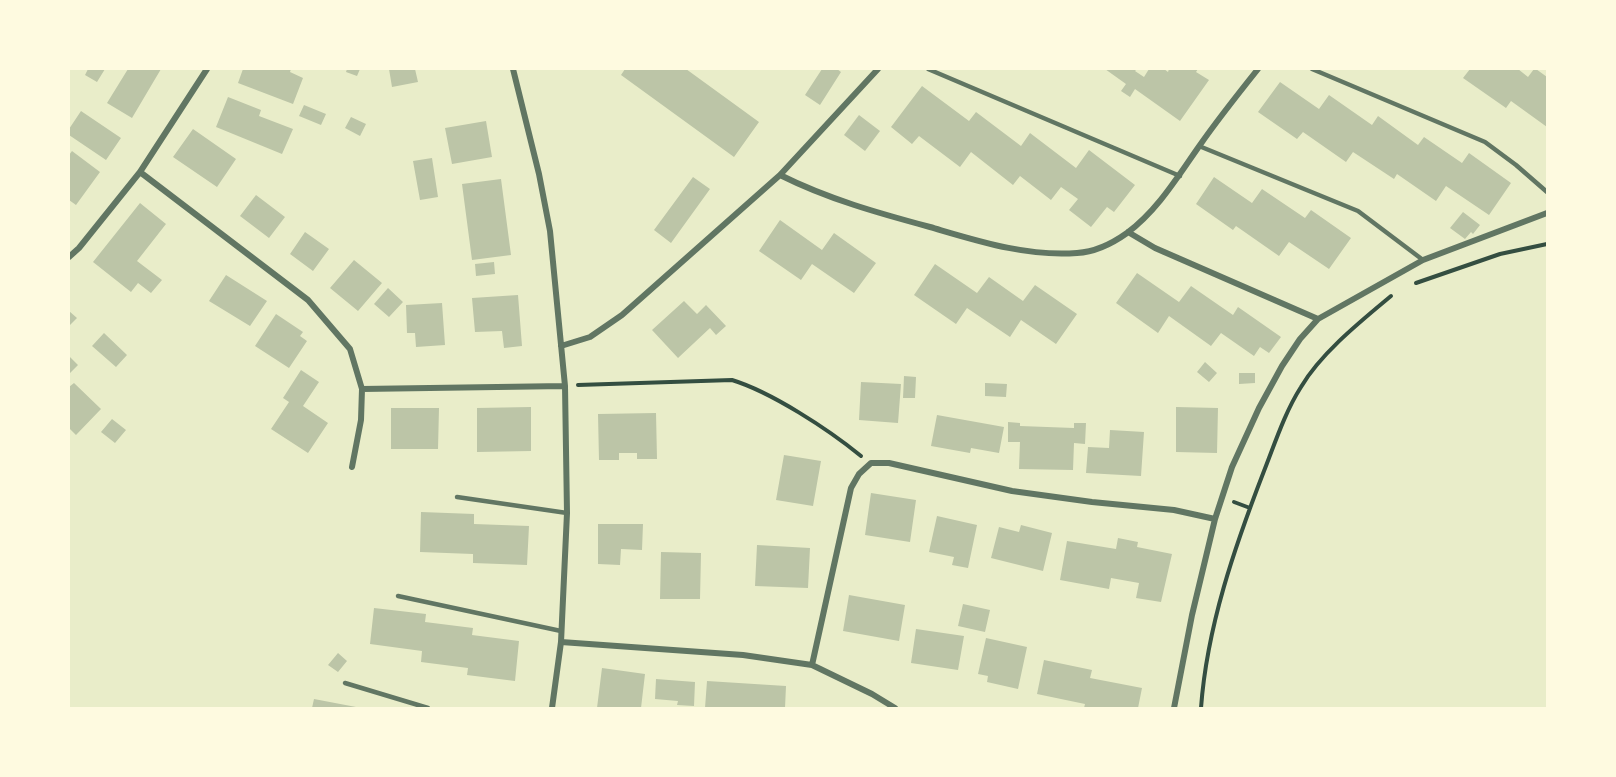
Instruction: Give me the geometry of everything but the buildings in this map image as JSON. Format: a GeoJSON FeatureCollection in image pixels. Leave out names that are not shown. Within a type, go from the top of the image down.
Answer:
{"type":"FeatureCollection","features":[{"type":"Feature","properties":{"kind":"street"},"geometry":{"type":"LineString","coordinates":[[69,257],[79,248],[140,172],[207,69]]}},
{"type":"Feature","properties":{"kind":"street"},"geometry":{"type":"LineString","coordinates":[[513,69],[539,174],[550,231],[565,386],[567,513],[561,642],[552,708]]}},
{"type":"Feature","properties":{"kind":"street"},"geometry":{"type":"LineString","coordinates":[[561,346],[590,337],[622,315],[780,175],[878,69]]}},
{"type":"Feature","properties":{"kind":"street"},"geometry":{"type":"LineString","coordinates":[[780,175],[810,190],[852,205],[996,246],[1035,253],[1079,254],[1105,247],[1128,232],[1153,209],[1180,176],[1257,69]]}},
{"type":"Feature","properties":{"kind":"street"},"geometry":{"type":"LineString","coordinates":[[140,172],[308,300],[350,349],[362,389],[361,420],[352,467]]}},
{"type":"Feature","properties":{"kind":"street"},"geometry":{"type":"LineString","coordinates":[[1174,708],[1192,615],[1215,519],[1232,467],[1259,408],[1282,366],[1318,319],[1423,260],[1547,213]]}},
{"type":"Feature","properties":{"kind":"street"},"geometry":{"type":"LineString","coordinates":[[1128,232],[1155,248],[1318,319]]}},
{"type":"Feature","properties":{"kind":"street"},"geometry":{"type":"LineString","coordinates":[[362,389],[565,386]]}},
{"type":"Feature","properties":{"kind":"street"},"geometry":{"type":"LineString","coordinates":[[812,665],[851,488],[859,474],[871,464],[889,464],[1012,490],[1092,502],[1174,510],[1215,519]]}},
{"type":"Feature","properties":{"kind":"street"},"geometry":{"type":"LineString","coordinates":[[561,642],[743,655],[812,665],[872,694],[895,708]]}},
{"type":"Feature","properties":{"kind":"lane"},"geometry":{"type":"LineString","coordinates":[[928,69],[1180,176]]}},
{"type":"Feature","properties":{"kind":"lane"},"geometry":{"type":"LineString","coordinates":[[1312,69],[1485,142],[1547,192]]}},
{"type":"Feature","properties":{"kind":"lane"},"geometry":{"type":"LineString","coordinates":[[1200,146],[1358,211],[1423,260]]}},
{"type":"Feature","properties":{"kind":"lane"},"geometry":{"type":"LineString","coordinates":[[457,497],[567,513]]}},
{"type":"Feature","properties":{"kind":"lane"},"geometry":{"type":"LineString","coordinates":[[398,596],[561,631]]}},
{"type":"Feature","properties":{"kind":"lane"},"geometry":{"type":"LineString","coordinates":[[345,683],[428,708]]}},
{"type":"Feature","properties":{"kind":"path"},"geometry":{"type":"LineString","coordinates":[[1411,285],[1500,254],[1547,244]]}},
{"type":"Feature","properties":{"kind":"path"},"geometry":{"type":"LineString","coordinates":[[1201,708],[1208,649],[1239,538],[1279,433],[1301,386],[1325,356],[1394,293]]}},
{"type":"Feature","properties":{"kind":"path"},"geometry":{"type":"LineString","coordinates":[[565,386],[732,380],[750,385],[800,414],[871,464]]}}]}
